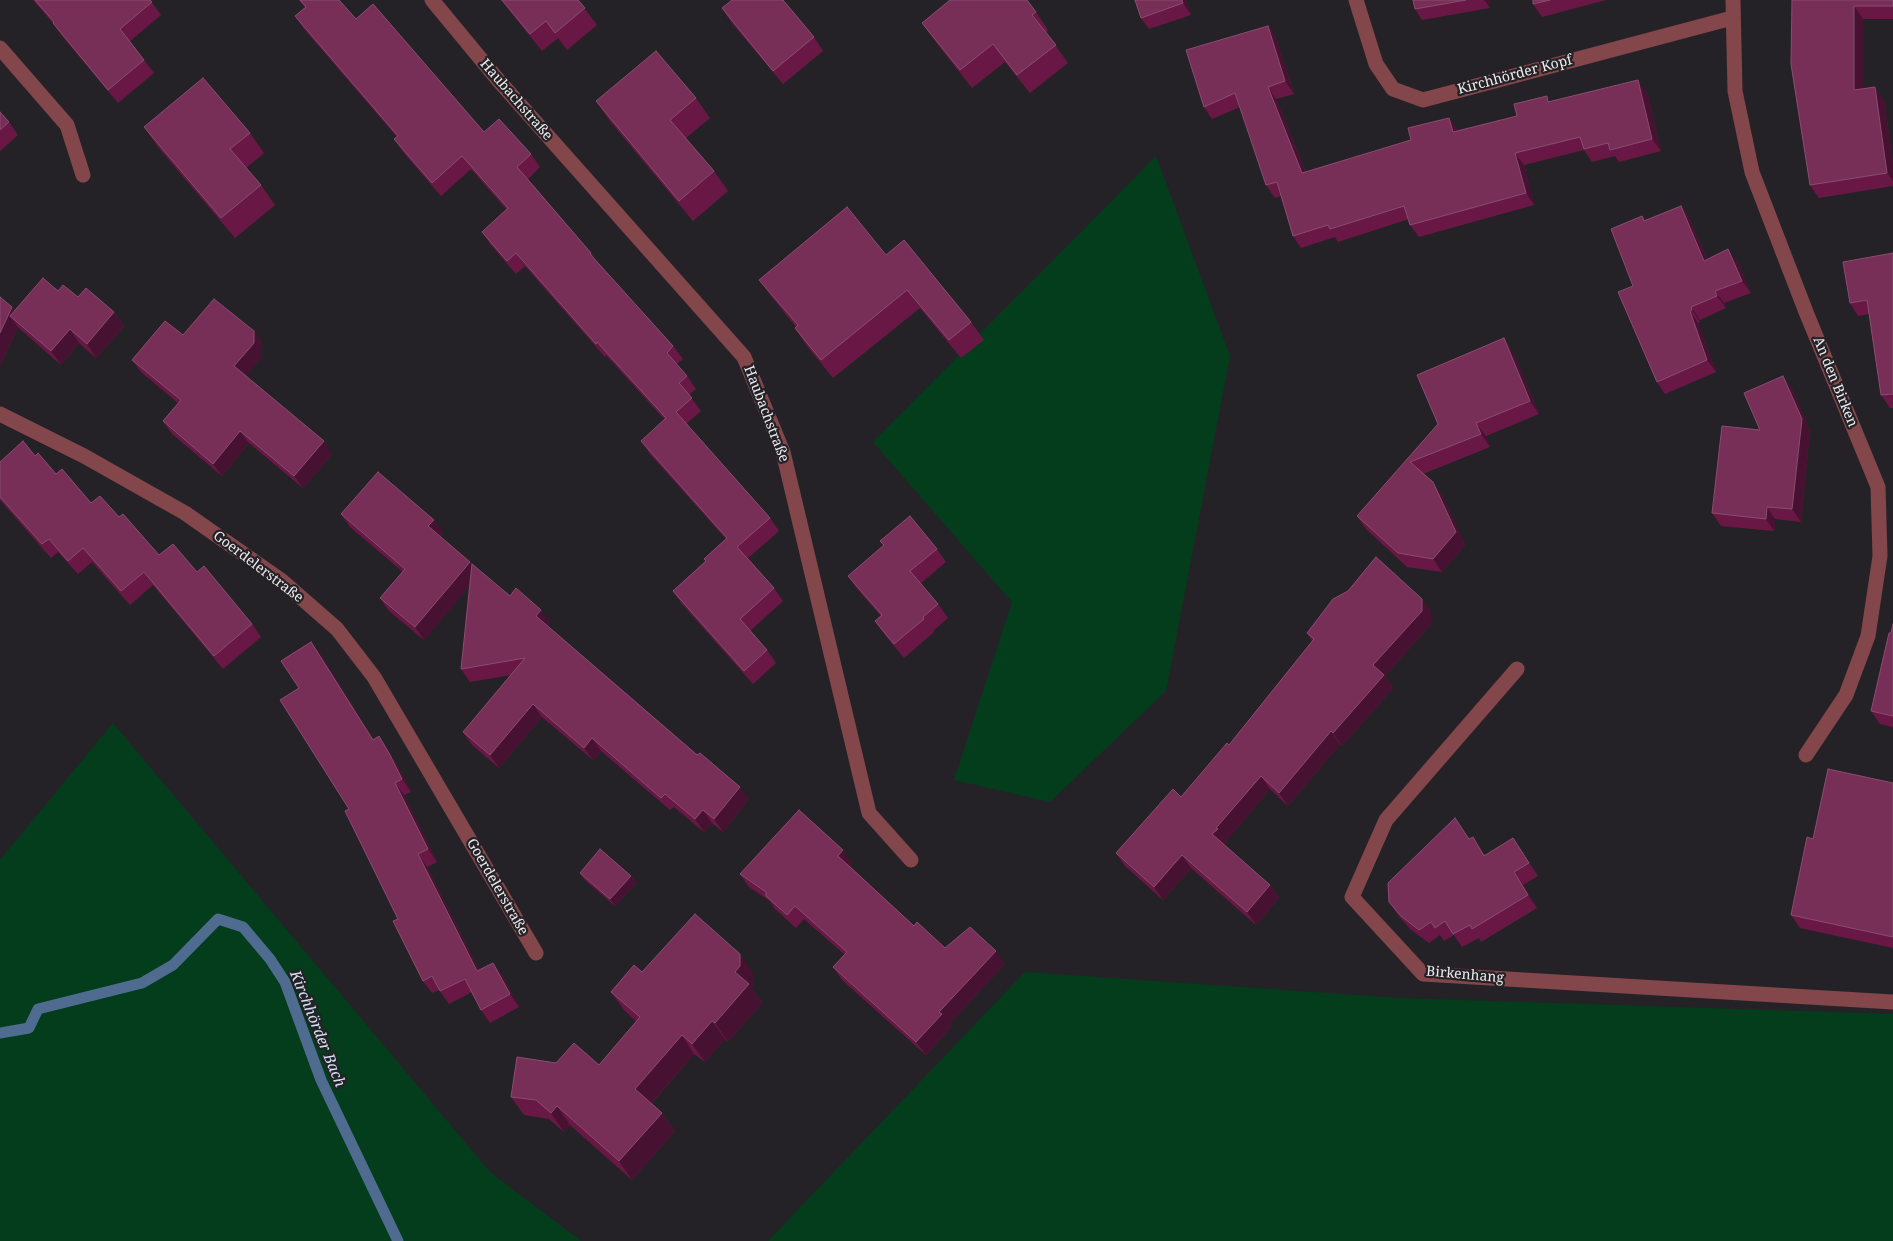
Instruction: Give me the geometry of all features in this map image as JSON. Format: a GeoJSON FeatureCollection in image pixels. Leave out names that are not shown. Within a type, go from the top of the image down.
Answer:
{"type":"FeatureCollection","features":[{"type":"Feature","properties":{"kind":"street","name":"Haubachstraße"},"geometry":{"type":"LineString","coordinates":[[432,0],[498,81],[744,357],[783,452],[869,813],[910,860]]}},
{"type":"Feature","properties":{"kind":"street","name":"Kirchhörder Kopf"},"geometry":{"type":"LineString","coordinates":[[1356,0],[1376,64],[1393,89],[1423,100],[1732,18]]}},
{"type":"Feature","properties":{"kind":"street","name":"An den Birken"},"geometry":{"type":"LineString","coordinates":[[1733,0],[1732,18],[1736,91],[1752,172],[1806,312],[1878,487],[1880,556],[1868,636],[1846,695],[1806,755]]}},
{"type":"Feature","properties":{"kind":"street"},"geometry":{"type":"LineString","coordinates":[[0,48],[67,125],[83,175]]}},
{"type":"Feature","properties":{"kind":"street","name":"Goerdelerstraße"},"geometry":{"type":"LineString","coordinates":[[0,414],[84,456],[185,513],[282,581],[337,629],[374,677],[536,953]]}},
{"type":"Feature","properties":{"kind":"street","name":"Birkenhang"},"geometry":{"type":"LineString","coordinates":[[1517,669],[1386,820],[1352,897],[1422,974],[1893,1002]]}},
{"type":"Feature","properties":{"kind":"green space"},"geometry":{"type":"Polygon","coordinates":[[[1156,156],[1230,356],[1166,691],[1050,802],[954,780],[1012,602],[873,442],[1156,156]]]}},
{"type":"Feature","properties":{"kind":"green space"},"geometry":{"type":"Polygon","coordinates":[[[113,723],[490,1172],[581,1241],[0,1241],[0,860],[113,723]]]}},
{"type":"Feature","properties":{"kind":"green space"},"geometry":{"type":"Polygon","coordinates":[[[1025,972],[1399,998],[1893,1014],[1893,1241],[768,1241],[1025,972]]]}},
{"type":"Feature","properties":{"kind":"building"},"geometry":{"type":"Polygon","coordinates":[[[35,0],[150,0],[152,2],[120,29],[144,60],[108,90],[35,0]]]}},
{"type":"Feature","properties":{"kind":"building"},"geometry":{"type":"Polygon","coordinates":[[[300,0],[339,0],[356,19],[373,4],[484,132],[499,119],[531,154],[517,167],[590,254],[673,346],[667,353],[687,376],[679,383],[692,398],[676,412],[770,518],[737,547],[774,588],[740,619],[767,650],[744,671],[673,591],[706,561],[704,559],[727,538],[641,441],[666,418],[597,342],[596,344],[516,253],[507,261],[482,232],[508,208],[462,156],[432,183],[394,139],[398,136],[295,16],[306,7],[300,0]]]}},
{"type":"Feature","properties":{"kind":"building"},"geometry":{"type":"Polygon","coordinates":[[[502,0],[578,0],[585,8],[555,33],[546,21],[530,34],[502,0]]]}},
{"type":"Feature","properties":{"kind":"building"},"geometry":{"type":"Polygon","coordinates":[[[732,0],[783,0],[814,37],[773,71],[722,8],[732,0]]]}},
{"type":"Feature","properties":{"kind":"building"},"geometry":{"type":"Polygon","coordinates":[[[950,0],[1027,0],[1036,12],[1032,15],[1056,45],[1017,75],[993,44],[960,70],[922,23],[950,0]]]}},
{"type":"Feature","properties":{"kind":"building"},"geometry":{"type":"Polygon","coordinates":[[[1135,0],[1182,0],[1183,3],[1141,18],[1135,0]]]}},
{"type":"Feature","properties":{"kind":"building"},"geometry":{"type":"Polygon","coordinates":[[[1413,0],[1466,0],[1415,9],[1413,0]]]}},
{"type":"Feature","properties":{"kind":"building"},"geometry":{"type":"Polygon","coordinates":[[[1533,0],[1550,0],[1533,4],[1533,0]]]}},
{"type":"Feature","properties":{"kind":"building"},"geometry":{"type":"Polygon","coordinates":[[[1792,0],[1893,0],[1893,6],[1854,6],[1854,90],[1875,87],[1887,173],[1810,185],[1791,64],[1792,0]]]}},
{"type":"Feature","properties":{"kind":"building"},"geometry":{"type":"Polygon","coordinates":[[[1268,26],[1285,81],[1268,87],[1302,173],[1411,140],[1408,128],[1449,118],[1453,132],[1517,116],[1514,104],[1547,96],[1548,102],[1638,80],[1652,139],[1610,150],[1608,143],[1584,149],[1580,137],[1515,153],[1526,193],[1410,225],[1404,206],[1330,229],[1328,225],[1293,236],[1277,182],[1266,185],[1235,93],[1204,107],[1186,50],[1268,26]]]}},
{"type":"Feature","properties":{"kind":"building"},"geometry":{"type":"Polygon","coordinates":[[[656,51],[696,98],[670,120],[714,171],[679,201],[596,101],[656,51]]]}},
{"type":"Feature","properties":{"kind":"building"},"geometry":{"type":"Polygon","coordinates":[[[203,78],[250,133],[230,149],[261,185],[221,218],[144,127],[203,78]]]}},
{"type":"Feature","properties":{"kind":"building"},"geometry":{"type":"Polygon","coordinates":[[[0,112],[9,122],[0,130],[0,112]]]}},
{"type":"Feature","properties":{"kind":"building"},"geometry":{"type":"Polygon","coordinates":[[[1681,206],[1704,261],[1728,249],[1742,281],[1715,291],[1717,296],[1691,307],[1692,310],[1690,311],[1707,360],[1657,382],[1618,292],[1633,286],[1611,229],[1642,216],[1644,221],[1681,206]]]}},
{"type":"Feature","properties":{"kind":"building"},"geometry":{"type":"Polygon","coordinates":[[[847,207],[886,255],[904,240],[971,322],[949,340],[907,290],[821,360],[795,328],[798,325],[759,280],[847,207]]]}},
{"type":"Feature","properties":{"kind":"building"},"geometry":{"type":"Polygon","coordinates":[[[1893,253],[1893,394],[1881,395],[1867,300],[1850,303],[1843,262],[1893,253]]]}},
{"type":"Feature","properties":{"kind":"building"},"geometry":{"type":"Polygon","coordinates":[[[43,278],[58,291],[63,285],[78,297],[86,288],[114,312],[87,344],[70,329],[51,351],[10,316],[43,278]]]}},
{"type":"Feature","properties":{"kind":"building"},"geometry":{"type":"Polygon","coordinates":[[[0,297],[12,307],[0,333],[0,297]]]}},
{"type":"Feature","properties":{"kind":"building"},"geometry":{"type":"Polygon","coordinates":[[[214,299],[254,331],[254,343],[234,366],[324,441],[294,476],[240,431],[213,464],[163,421],[181,400],[132,360],[165,321],[183,335],[214,299]]]}},
{"type":"Feature","properties":{"kind":"building"},"geometry":{"type":"Polygon","coordinates":[[[1504,338],[1530,401],[1476,423],[1481,434],[1410,462],[1433,482],[1456,532],[1433,559],[1398,553],[1357,516],[1438,424],[1417,375],[1504,338]]]}},
{"type":"Feature","properties":{"kind":"building"},"geometry":{"type":"Polygon","coordinates":[[[1783,376],[1802,419],[1792,509],[1767,507],[1766,519],[1712,513],[1722,426],[1760,430],[1744,393],[1783,376]]]}},
{"type":"Feature","properties":{"kind":"building"},"geometry":{"type":"Polygon","coordinates":[[[23,441],[35,456],[38,453],[56,474],[62,469],[91,503],[100,496],[119,517],[123,514],[159,555],[173,544],[197,572],[204,566],[252,624],[214,656],[144,572],[121,591],[83,548],[68,561],[49,539],[42,544],[0,497],[0,462],[23,441]]]}},
{"type":"Feature","properties":{"kind":"building"},"geometry":{"type":"Polygon","coordinates":[[[378,472],[434,520],[428,526],[470,562],[415,627],[380,598],[405,569],[341,514],[378,472]]]}},
{"type":"Feature","properties":{"kind":"building"},"geometry":{"type":"Polygon","coordinates":[[[910,516],[937,549],[910,571],[938,604],[923,617],[924,619],[894,644],[875,621],[882,615],[848,576],[884,545],[880,541],[910,516]]]}},
{"type":"Feature","properties":{"kind":"building"},"geometry":{"type":"Polygon","coordinates":[[[1376,557],[1422,599],[1422,611],[1373,665],[1384,675],[1333,733],[1331,731],[1279,793],[1261,776],[1212,834],[1270,885],[1247,912],[1182,855],[1154,887],[1116,853],[1173,789],[1181,797],[1227,743],[1229,745],[1314,639],[1307,633],[1333,599],[1348,591],[1376,557]]]}},
{"type":"Feature","properties":{"kind":"building"},"geometry":{"type":"Polygon","coordinates":[[[472,564],[510,596],[516,588],[541,610],[536,616],[697,755],[700,753],[740,787],[714,819],[703,810],[695,819],[665,794],[661,798],[592,738],[584,748],[533,704],[490,755],[463,732],[525,658],[461,669],[472,564]]]}},
{"type":"Feature","properties":{"kind":"building"},"geometry":{"type":"Polygon","coordinates":[[[1893,624],[1893,716],[1871,711],[1889,633],[1891,633],[1893,624]]]}},
{"type":"Feature","properties":{"kind":"building"},"geometry":{"type":"Polygon","coordinates":[[[311,642],[373,740],[379,736],[390,755],[402,779],[395,783],[428,849],[418,854],[477,971],[493,963],[510,994],[481,1010],[465,979],[440,991],[432,976],[423,981],[393,921],[398,919],[345,811],[349,809],[280,700],[299,688],[281,661],[311,642]]]}},
{"type":"Feature","properties":{"kind":"building"},"geometry":{"type":"Polygon","coordinates":[[[1828,769],[1893,783],[1893,937],[1791,915],[1807,837],[1813,839],[1828,769]]]}},
{"type":"Feature","properties":{"kind":"building"},"geometry":{"type":"Polygon","coordinates":[[[799,810],[843,850],[838,856],[914,926],[917,922],[945,948],[970,927],[996,951],[939,1012],[942,1014],[916,1042],[833,967],[847,952],[795,906],[787,915],[766,896],[766,892],[740,874],[799,810]]]}},
{"type":"Feature","properties":{"kind":"building"},"geometry":{"type":"Polygon","coordinates":[[[1455,818],[1469,839],[1473,837],[1484,856],[1513,838],[1529,863],[1514,872],[1528,895],[1472,929],[1470,925],[1453,934],[1445,921],[1435,928],[1431,922],[1419,930],[1401,916],[1389,902],[1388,883],[1455,818]]]}},
{"type":"Feature","properties":{"kind":"building"},"geometry":{"type":"Polygon","coordinates":[[[600,849],[631,876],[610,899],[580,873],[600,849]]]}},
{"type":"Feature","properties":{"kind":"building"},"geometry":{"type":"Polygon","coordinates":[[[695,914],[740,954],[740,966],[735,972],[749,984],[715,1023],[712,1021],[692,1044],[682,1035],[635,1089],[662,1113],[619,1161],[557,1106],[551,1113],[536,1100],[511,1097],[517,1057],[556,1063],[574,1043],[599,1065],[640,1017],[611,992],[634,965],[642,972],[695,914]]]}},
{"type":"Feature","properties":{"kind":"waterway","name":"Kirchhörder Bach"},"geometry":{"type":"LineString","coordinates":[[0,1033],[29,1028],[38,1009],[142,983],[173,965],[218,919],[243,927],[270,959],[285,982],[321,1080],[398,1241]]}}]}
